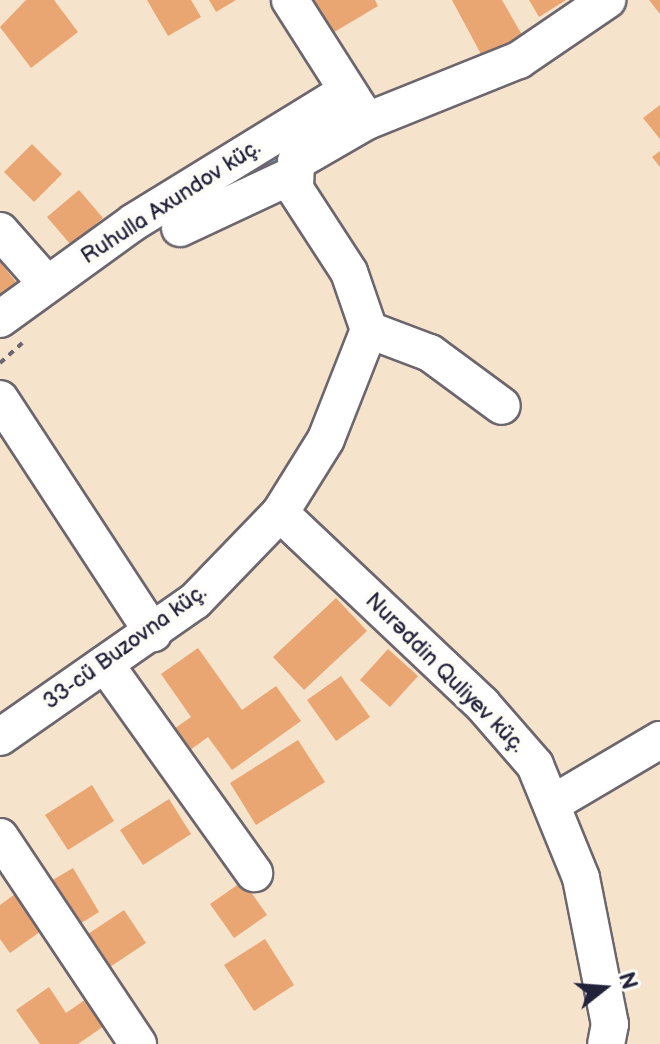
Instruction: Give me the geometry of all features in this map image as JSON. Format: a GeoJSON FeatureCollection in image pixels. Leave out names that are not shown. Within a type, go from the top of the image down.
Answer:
{"type":"FeatureCollection","features":[{"type":"Feature","properties":{"kind":"street"},"geometry":{"type":"LineString","coordinates":[[290,0],[367,121]]}},
{"type":"Feature","properties":{"kind":"street"},"geometry":{"type":"LineString","coordinates":[[180,228],[293,175],[304,153],[367,121],[519,60],[607,0]]}},
{"type":"Feature","properties":{"kind":"street","name":"Ruhulla Axundov küç."},"geometry":{"type":"LineString","coordinates":[[0,319],[47,284],[347,91]]}},
{"type":"Feature","properties":{"kind":"street"},"geometry":{"type":"LineString","coordinates":[[293,175],[300,201],[360,292],[369,330],[430,353],[502,406]]}},
{"type":"Feature","properties":{"kind":"street"},"geometry":{"type":"LineString","coordinates":[[0,231],[47,284]]}},
{"type":"Feature","properties":{"kind":"street","name":"33-cü Buzovna küç."},"geometry":{"type":"LineString","coordinates":[[0,737],[153,633],[232,567],[280,513],[333,425],[369,330]]}},
{"type":"Feature","properties":{"kind":"street"},"geometry":{"type":"LineString","coordinates":[[0,399],[153,633]]}},
{"type":"Feature","properties":{"kind":"street","name":"Nurəddin Quliyev küç."},"geometry":{"type":"LineString","coordinates":[[280,513],[512,735],[555,802],[581,878],[610,1024],[606,1044]]}},
{"type":"Feature","properties":{"kind":"street"},"geometry":{"type":"LineString","coordinates":[[105,664],[254,873]]}},
{"type":"Feature","properties":{"kind":"street"},"geometry":{"type":"LineString","coordinates":[[555,802],[660,740]]}},
{"type":"Feature","properties":{"kind":"street"},"geometry":{"type":"LineString","coordinates":[[0,837],[138,1044]]}},
{"type":"Feature","properties":{"kind":"building"},"geometry":{"type":"Polygon","coordinates":[[[26,0],[54,0],[78,32],[31,68],[0,27],[26,0]]]}},
{"type":"Feature","properties":{"kind":"building"},"geometry":{"type":"Polygon","coordinates":[[[147,0],[191,0],[201,17],[168,36],[147,0]]]}},
{"type":"Feature","properties":{"kind":"building"},"geometry":{"type":"Polygon","coordinates":[[[209,0],[236,0],[216,12],[209,0]]]}},
{"type":"Feature","properties":{"kind":"building"},"geometry":{"type":"Polygon","coordinates":[[[311,0],[375,0],[378,6],[331,34],[311,0]]]}},
{"type":"Feature","properties":{"kind":"building"},"geometry":{"type":"Polygon","coordinates":[[[452,0],[502,0],[522,35],[482,56],[452,0]]]}},
{"type":"Feature","properties":{"kind":"building"},"geometry":{"type":"Polygon","coordinates":[[[529,0],[566,0],[539,17],[529,0]]]}},
{"type":"Feature","properties":{"kind":"building"},"geometry":{"type":"Polygon","coordinates":[[[649,0],[660,0],[660,14],[649,0]]]}},
{"type":"Feature","properties":{"kind":"building"},"geometry":{"type":"Polygon","coordinates":[[[660,105],[660,139],[643,118],[660,105]]]}},
{"type":"Feature","properties":{"kind":"building"},"geometry":{"type":"Polygon","coordinates":[[[32,144],[62,174],[34,202],[4,172],[32,144]]]}},
{"type":"Feature","properties":{"kind":"building"},"geometry":{"type":"Polygon","coordinates":[[[660,151],[660,167],[652,157],[660,151]]]}},
{"type":"Feature","properties":{"kind":"building"},"geometry":{"type":"Polygon","coordinates":[[[79,190],[103,218],[71,245],[47,217],[79,190]]]}},
{"type":"Feature","properties":{"kind":"building"},"geometry":{"type":"Polygon","coordinates":[[[0,262],[16,282],[0,296],[0,262]]]}},
{"type":"Feature","properties":{"kind":"building"},"geometry":{"type":"Polygon","coordinates":[[[336,598],[367,631],[304,690],[273,657],[336,598]]]}},
{"type":"Feature","properties":{"kind":"building"},"geometry":{"type":"Polygon","coordinates":[[[198,648],[242,710],[276,686],[301,721],[232,770],[208,737],[186,753],[171,731],[191,717],[161,674],[198,648]]]}},
{"type":"Feature","properties":{"kind":"building"},"geometry":{"type":"Polygon","coordinates":[[[388,649],[418,676],[390,707],[360,680],[388,649]]]}},
{"type":"Feature","properties":{"kind":"building"},"geometry":{"type":"Polygon","coordinates":[[[341,676],[370,717],[336,741],[307,700],[341,676]]]}},
{"type":"Feature","properties":{"kind":"building"},"geometry":{"type":"Polygon","coordinates":[[[298,740],[325,782],[256,825],[230,783],[298,740]]]}},
{"type":"Feature","properties":{"kind":"building"},"geometry":{"type":"Polygon","coordinates":[[[92,785],[114,821],[68,850],[45,815],[92,785]]]}},
{"type":"Feature","properties":{"kind":"building"},"geometry":{"type":"Polygon","coordinates":[[[169,799],[191,834],[143,865],[120,830],[169,799]]]}},
{"type":"Feature","properties":{"kind":"building"},"geometry":{"type":"Polygon","coordinates":[[[73,868],[99,912],[78,925],[51,881],[73,868]]]}},
{"type":"Feature","properties":{"kind":"building"},"geometry":{"type":"Polygon","coordinates":[[[243,881],[267,915],[234,938],[210,904],[243,881]]]}},
{"type":"Feature","properties":{"kind":"building"},"geometry":{"type":"Polygon","coordinates":[[[18,892],[44,929],[10,953],[0,939],[0,905],[18,892]]]}},
{"type":"Feature","properties":{"kind":"building"},"geometry":{"type":"Polygon","coordinates":[[[124,910],[146,943],[110,967],[88,934],[124,910]]]}},
{"type":"Feature","properties":{"kind":"building"},"geometry":{"type":"Polygon","coordinates":[[[265,939],[294,985],[254,1011],[224,965],[265,939]]]}},
{"type":"Feature","properties":{"kind":"building"},"geometry":{"type":"Polygon","coordinates":[[[49,987],[66,1013],[89,997],[107,1024],[78,1044],[40,1044],[16,1010],[49,987]]]}},
{"type":"Feature","properties":{"kind":"waterway"},"geometry":{"type":"LineString","coordinates":[[252,176],[283,150]]}}]}
